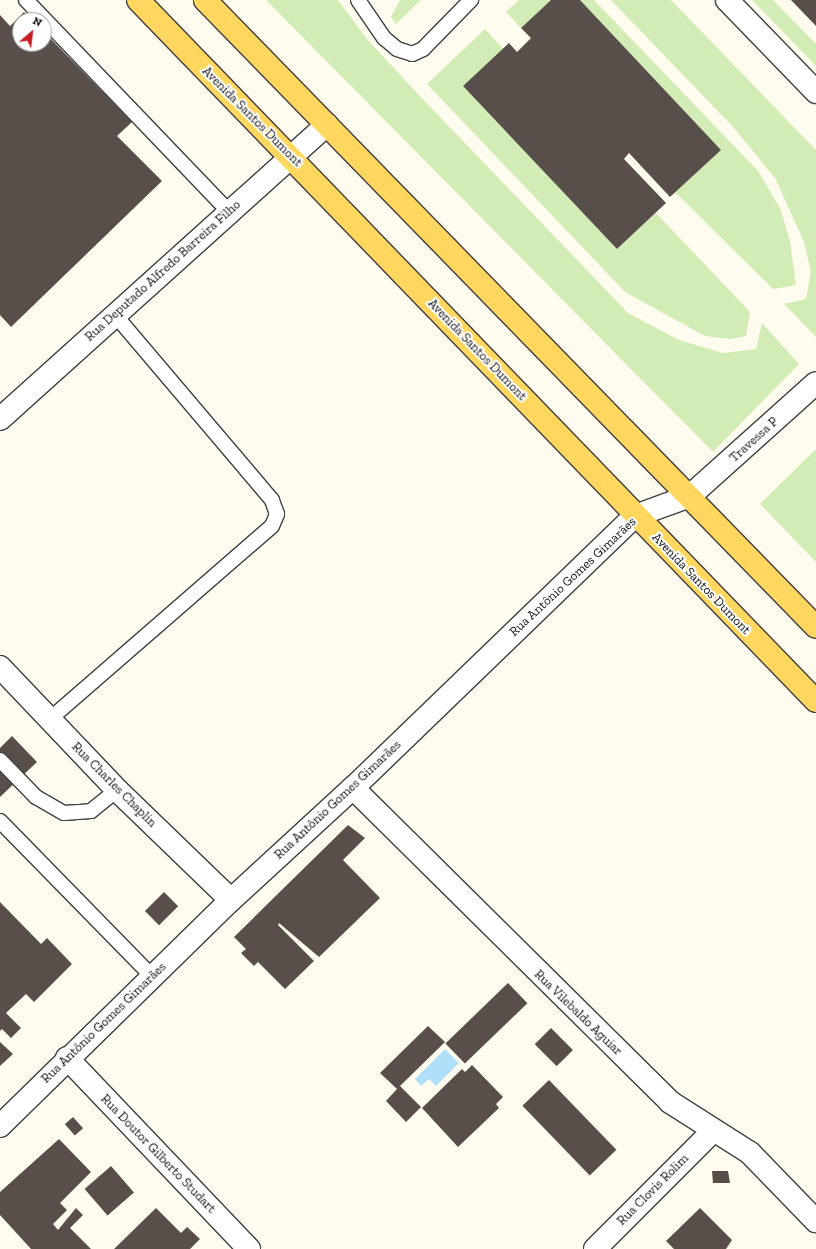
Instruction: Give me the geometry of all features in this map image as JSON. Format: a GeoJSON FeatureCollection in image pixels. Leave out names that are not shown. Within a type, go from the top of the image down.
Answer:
{"type":"FeatureCollection","features":[{"type":"Feature","properties":{"kind":"main road","name":"Avenida Santos Dumont"},"geometry":{"type":"LineString","coordinates":[[138,0],[291,157],[634,516],[816,701]]}},
{"type":"Feature","properties":{"kind":"main road"},"geometry":{"type":"LineString","coordinates":[[205,0],[816,627]]}},
{"type":"Feature","properties":{"kind":"street"},"geometry":{"type":"LineString","coordinates":[[727,0],[816,92]]}},
{"type":"Feature","properties":{"kind":"street","name":"Rua Deputado Alfredo Barreira Filho"},"geometry":{"type":"LineString","coordinates":[[1,416],[115,315],[228,211],[327,125]]}},
{"type":"Feature","properties":{"kind":"street","name":"Travessa P"},"geometry":{"type":"LineString","coordinates":[[690,496],[816,383]]}},
{"type":"Feature","properties":{"kind":"street","name":"Rua Antônio Gomes Gimarães"},"geometry":{"type":"LineString","coordinates":[[0,1126],[67,1058],[152,976],[231,900],[353,788],[634,516],[690,496]]}},
{"type":"Feature","properties":{"kind":"street","name":"Rua Charles Chaplin"},"geometry":{"type":"LineString","coordinates":[[0,667],[117,790],[231,900]]}},
{"type":"Feature","properties":{"kind":"street","name":"Rua Vilebaldo Aguiar"},"geometry":{"type":"LineString","coordinates":[[353,788],[670,1102],[712,1132],[750,1154],[816,1221]]}},
{"type":"Feature","properties":{"kind":"street","name":"Rua Doutor Gilberto Studart"},"geometry":{"type":"LineString","coordinates":[[67,1058],[249,1249]]}},
{"type":"Feature","properties":{"kind":"street","name":"Rua Clovis Rolim"},"geometry":{"type":"LineString","coordinates":[[595,1249],[712,1132]]}},
{"type":"Feature","properties":{"kind":"lane"},"geometry":{"type":"LineString","coordinates":[[26,0],[228,211]]}},
{"type":"Feature","properties":{"kind":"lane"},"geometry":{"type":"LineString","coordinates":[[358,0],[384,38],[397,49],[412,54],[423,49],[471,0]]}},
{"type":"Feature","properties":{"kind":"lane"},"geometry":{"type":"LineString","coordinates":[[50,719],[272,526],[277,514],[272,500],[115,315]]}},
{"type":"Feature","properties":{"kind":"lane"},"geometry":{"type":"LineString","coordinates":[[0,760],[36,797],[64,813],[91,811],[117,790]]}},
{"type":"Feature","properties":{"kind":"lane"},"geometry":{"type":"LineString","coordinates":[[0,821],[152,976]]}},
{"type":"Feature","properties":{"kind":"green space"},"geometry":{"type":"Polygon","coordinates":[[[266,0],[338,0],[366,38],[415,91],[628,313],[679,340],[723,353],[756,349],[762,323],[799,364],[713,452],[266,0]]]}},
{"type":"Feature","properties":{"kind":"green space"},"geometry":{"type":"Polygon","coordinates":[[[400,0],[421,0],[396,24],[391,17],[400,0]]]}},
{"type":"Feature","properties":{"kind":"green space"},"geometry":{"type":"Polygon","coordinates":[[[519,0],[551,0],[521,28],[506,12],[519,0]]]}},
{"type":"Feature","properties":{"kind":"green space"},"geometry":{"type":"Polygon","coordinates":[[[580,0],[594,0],[758,171],[780,208],[790,241],[796,285],[773,289],[675,192],[721,150],[580,0]]]}},
{"type":"Feature","properties":{"kind":"green space"},"geometry":{"type":"Polygon","coordinates":[[[611,0],[671,0],[816,150],[816,337],[784,304],[806,299],[811,272],[804,242],[775,178],[734,128],[611,0]]]}},
{"type":"Feature","properties":{"kind":"green space"},"geometry":{"type":"Polygon","coordinates":[[[752,0],[773,0],[816,44],[816,66],[752,0]]]}},
{"type":"Feature","properties":{"kind":"green space"},"geometry":{"type":"Polygon","coordinates":[[[485,29],[503,49],[463,86],[617,249],[656,213],[750,312],[746,336],[731,339],[705,336],[625,292],[427,84],[485,29]]]}},
{"type":"Feature","properties":{"kind":"green space"},"geometry":{"type":"Polygon","coordinates":[[[816,449],[816,562],[760,504],[816,449]]]}},
{"type":"Feature","properties":{"kind":"water"},"geometry":{"type":"Polygon","coordinates":[[[445,1049],[459,1063],[436,1086],[429,1079],[421,1086],[415,1079],[445,1049]]]}},
{"type":"Feature","properties":{"kind":"building"},"geometry":{"type":"Polygon","coordinates":[[[551,0],[580,0],[721,150],[670,197],[629,153],[624,159],[666,203],[617,249],[463,86],[509,43],[517,52],[531,38],[521,28],[551,0]]]}},
{"type":"Feature","properties":{"kind":"building"},"geometry":{"type":"Polygon","coordinates":[[[791,0],[816,0],[816,26],[791,0]]]}},
{"type":"Feature","properties":{"kind":"building"},"geometry":{"type":"Polygon","coordinates":[[[0,15],[10,26],[12,24],[12,52],[52,52],[52,40],[132,122],[117,136],[162,181],[11,327],[0,315],[0,15]]]}},
{"type":"Feature","properties":{"kind":"building"},"geometry":{"type":"Polygon","coordinates":[[[12,736],[37,762],[0,797],[0,748],[12,736]]]}},
{"type":"Feature","properties":{"kind":"building"},"geometry":{"type":"Polygon","coordinates":[[[348,825],[365,838],[343,860],[380,898],[319,957],[279,923],[278,925],[314,961],[285,989],[258,962],[254,966],[241,953],[246,949],[234,937],[348,825]]]}},
{"type":"Feature","properties":{"kind":"building"},"geometry":{"type":"Polygon","coordinates":[[[164,892],[178,906],[159,925],[145,911],[164,892]]]}},
{"type":"Feature","properties":{"kind":"building"},"geometry":{"type":"Polygon","coordinates":[[[0,902],[41,944],[47,938],[72,964],[34,1002],[26,994],[6,1013],[21,1028],[11,1038],[2,1029],[0,1031],[0,902]]]}},
{"type":"Feature","properties":{"kind":"building"},"geometry":{"type":"Polygon","coordinates":[[[508,983],[527,1003],[465,1064],[445,1043],[508,983]]]}},
{"type":"Feature","properties":{"kind":"building"},"geometry":{"type":"Polygon","coordinates":[[[428,1026],[445,1042],[400,1086],[421,1107],[406,1122],[386,1101],[397,1089],[380,1073],[428,1026]]]}},
{"type":"Feature","properties":{"kind":"building"},"geometry":{"type":"Polygon","coordinates":[[[551,1028],[573,1050],[557,1066],[535,1044],[551,1028]]]}},
{"type":"Feature","properties":{"kind":"building"},"geometry":{"type":"Polygon","coordinates":[[[0,1042],[13,1054],[0,1066],[0,1042]]]}},
{"type":"Feature","properties":{"kind":"building"},"geometry":{"type":"Polygon","coordinates":[[[472,1065],[503,1097],[496,1104],[499,1108],[458,1147],[422,1108],[462,1069],[465,1072],[472,1065]]]}},
{"type":"Feature","properties":{"kind":"building"},"geometry":{"type":"Polygon","coordinates":[[[549,1080],[616,1150],[590,1175],[522,1106],[549,1080]]]}},
{"type":"Feature","properties":{"kind":"building"},"geometry":{"type":"Polygon","coordinates":[[[73,1117],[83,1128],[75,1136],[65,1124],[73,1117]]]}},
{"type":"Feature","properties":{"kind":"building"},"geometry":{"type":"Polygon","coordinates":[[[59,1139],[91,1172],[60,1203],[67,1210],[53,1224],[58,1230],[76,1208],[83,1215],[70,1228],[91,1249],[31,1249],[0,1215],[0,1192],[59,1139]]]}},
{"type":"Feature","properties":{"kind":"building"},"geometry":{"type":"Polygon","coordinates":[[[111,1166],[134,1192],[108,1215],[85,1189],[111,1166]]]}},
{"type":"Feature","properties":{"kind":"building"},"geometry":{"type":"Polygon","coordinates":[[[712,1171],[728,1171],[730,1183],[713,1183],[712,1171]]]}},
{"type":"Feature","properties":{"kind":"building"},"geometry":{"type":"Polygon","coordinates":[[[156,1208],[181,1233],[187,1227],[200,1239],[190,1249],[114,1249],[156,1208]]]}},
{"type":"Feature","properties":{"kind":"building"},"geometry":{"type":"Polygon","coordinates":[[[700,1208],[732,1240],[726,1249],[674,1249],[666,1241],[700,1208]]]}}]}
